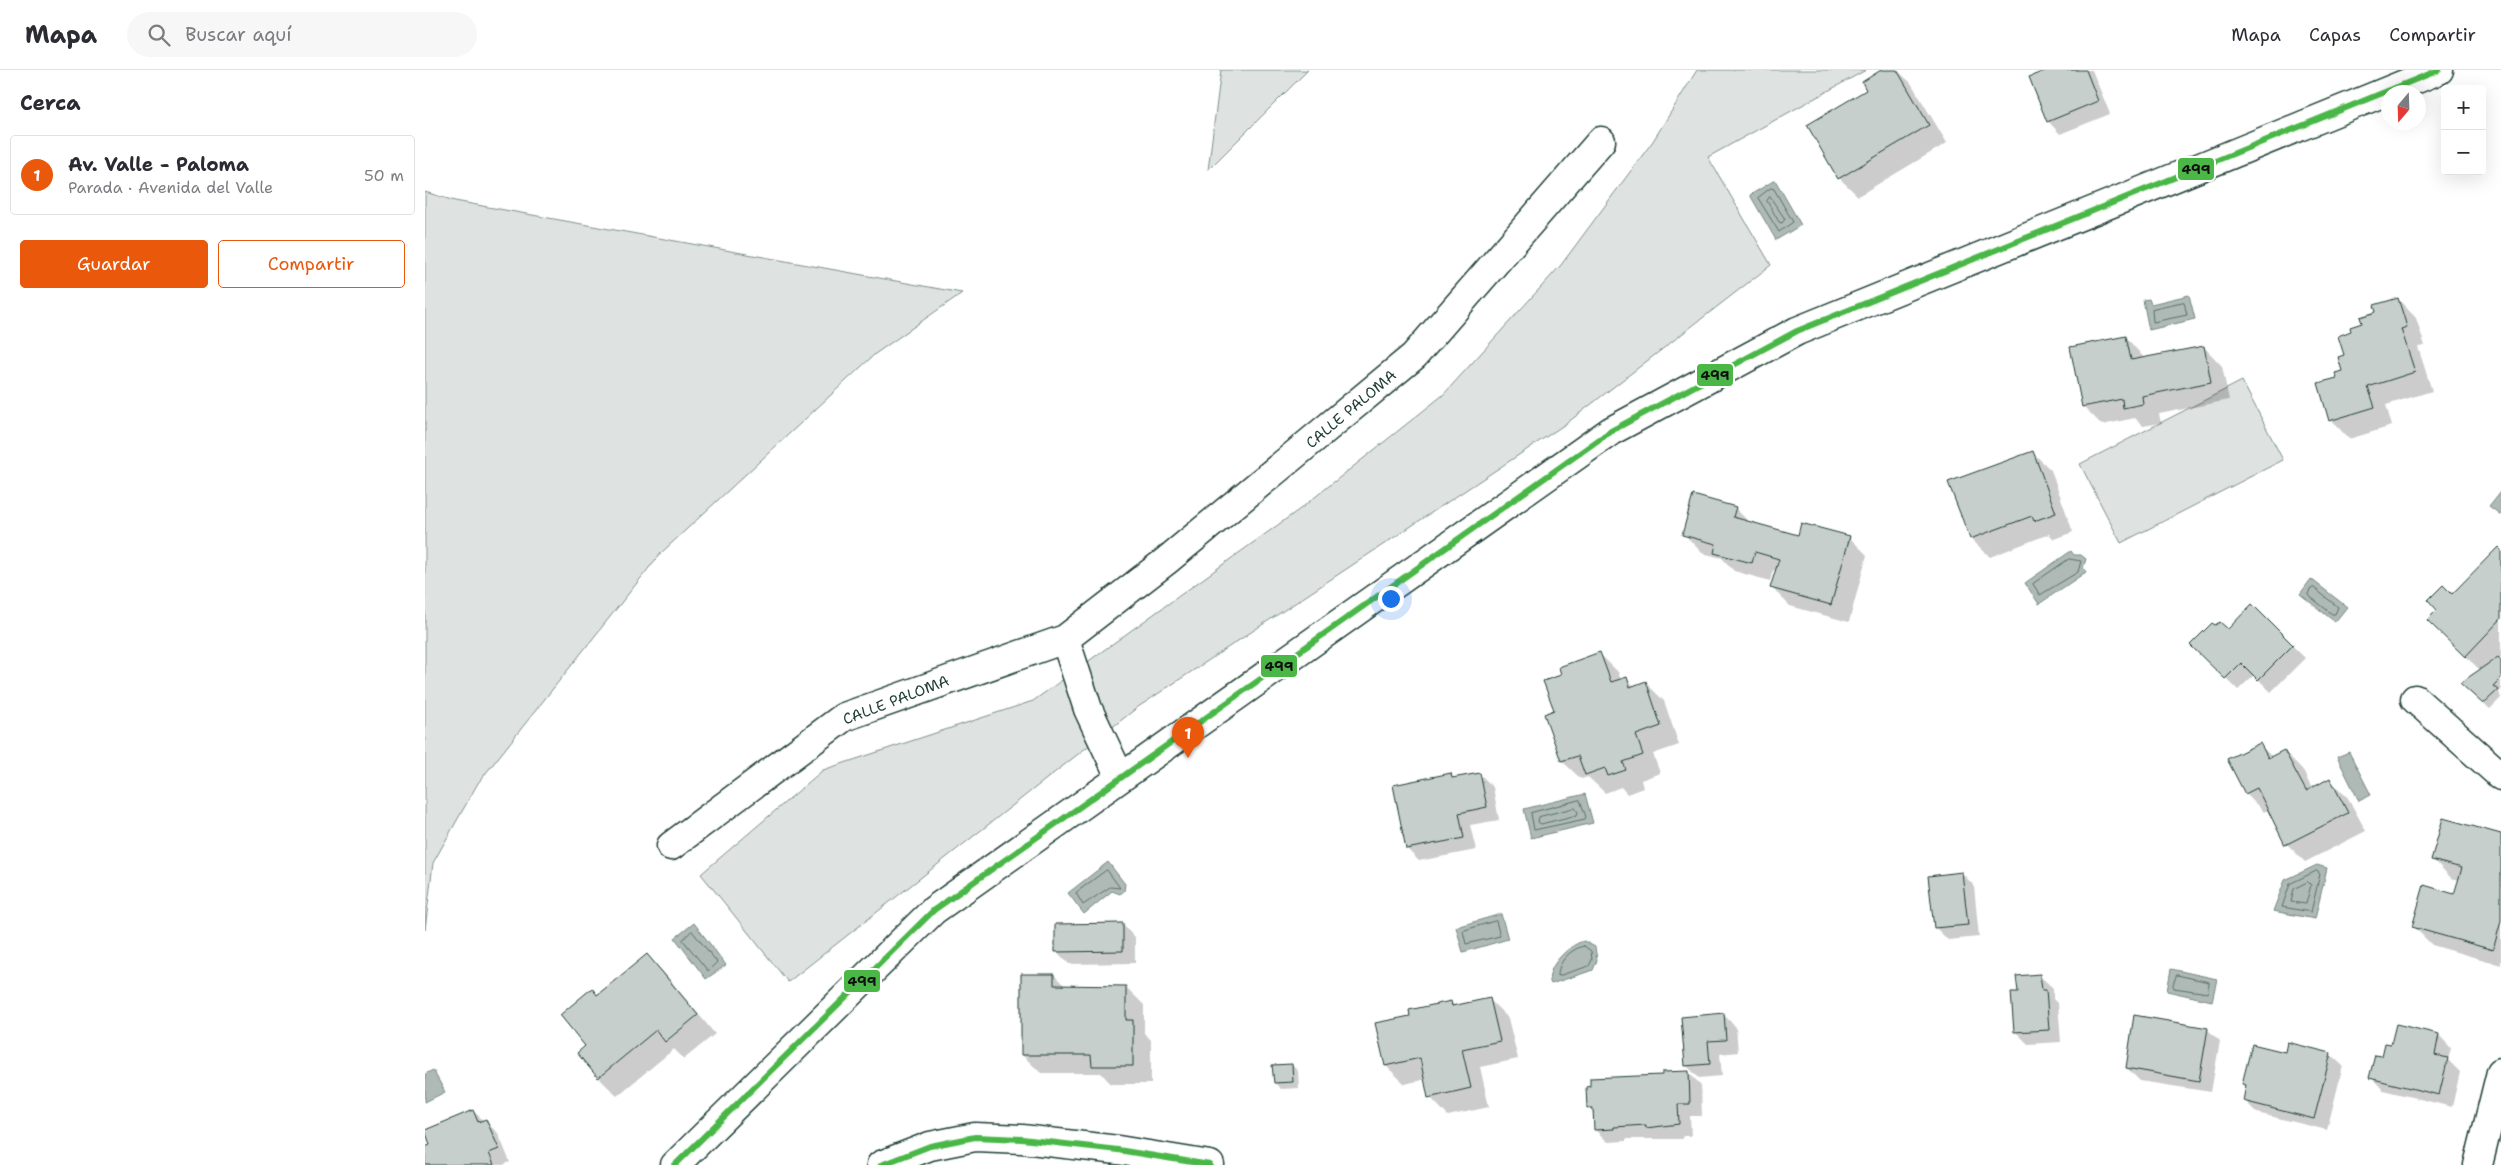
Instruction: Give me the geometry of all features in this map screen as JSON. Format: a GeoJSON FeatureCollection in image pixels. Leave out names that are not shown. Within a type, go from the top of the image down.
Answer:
{"type":"FeatureCollection","features":[{"type":"Feature","properties":{"kind":"street"},"geometry":{"type":"LineString","coordinates":[[675,1165],[934,910],[1611,432],[1797,331],[2439,70]]}},
{"type":"Feature","properties":{"kind":"street","name":"CALLE PALOMA"},"geometry":{"type":"LineString","coordinates":[[671,846],[844,717],[1065,639],[1167,561],[1414,356],[1601,141]]}},
{"type":"Feature","properties":{"kind":"street"},"geometry":{"type":"LineString","coordinates":[[1065,639],[1088,709],[1120,778]]}},
{"type":"Feature","properties":{"kind":"street"},"geometry":{"type":"LineString","coordinates":[[2415,699],[2501,776]]}},
{"type":"Feature","properties":{"kind":"street"},"geometry":{"type":"LineString","coordinates":[[2478,1165],[2501,1072]]}},
{"type":"Feature","properties":{"kind":"street"},"geometry":{"type":"LineString","coordinates":[[881,1165],[930,1146],[975,1137],[1022,1139],[1118,1150],[1210,1165]]}},
{"type":"Feature","properties":{"kind":"shaded area"},"geometry":{"type":"Polygon","coordinates":[[[1221,70],[1308,70],[1208,170],[1221,70]]]}},
{"type":"Feature","properties":{"kind":"shaded area"},"geometry":{"type":"Polygon","coordinates":[[[1697,70],[1866,70],[1708,157],[1771,265],[1567,423],[1138,707],[788,982],[701,874],[823,770],[1033,701],[1300,509],[1443,395],[1561,265],[1653,141],[1697,70]]]}},
{"type":"Feature","properties":{"kind":"shaded area"},"geometry":{"type":"Polygon","coordinates":[[[425,192],[455,201],[962,293],[875,354],[660,554],[478,783],[433,863],[425,930],[425,192]]]}},
{"type":"Feature","properties":{"kind":"shaded area"},"geometry":{"type":"Polygon","coordinates":[[[2242,381],[2283,460],[2121,543],[2080,464],[2242,381]]]}},
{"type":"Feature","properties":{"kind":"water"},"geometry":{"type":"Polygon","coordinates":[[[1775,180],[1801,225],[1776,240],[1750,195],[1775,180]]]}},
{"type":"Feature","properties":{"kind":"water"},"geometry":{"type":"Polygon","coordinates":[[[2189,295],[2195,319],[2149,330],[2143,300],[2149,299],[2151,304],[2189,295]]]}},
{"type":"Feature","properties":{"kind":"water"},"geometry":{"type":"Polygon","coordinates":[[[2501,491],[2501,515],[2489,506],[2501,491]]]}},
{"type":"Feature","properties":{"kind":"water"},"geometry":{"type":"Polygon","coordinates":[[[2071,551],[2074,555],[2081,555],[2086,559],[2083,568],[2086,572],[2039,604],[2025,583],[2071,551]]]}},
{"type":"Feature","properties":{"kind":"water"},"geometry":{"type":"Polygon","coordinates":[[[2311,579],[2347,607],[2335,622],[2300,594],[2311,579]]]}},
{"type":"Feature","properties":{"kind":"water"},"geometry":{"type":"Polygon","coordinates":[[[2349,752],[2371,795],[2359,801],[2337,757],[2349,752]]]}},
{"type":"Feature","properties":{"kind":"water"},"geometry":{"type":"Polygon","coordinates":[[[1585,794],[1593,823],[1531,838],[1524,809],[1585,794]]]}},
{"type":"Feature","properties":{"kind":"water"},"geometry":{"type":"Polygon","coordinates":[[[1108,862],[1125,884],[1124,891],[1120,894],[1112,891],[1084,914],[1068,893],[1108,862]]]}},
{"type":"Feature","properties":{"kind":"water"},"geometry":{"type":"Polygon","coordinates":[[[2317,865],[2327,868],[2315,919],[2273,911],[2285,880],[2317,865]]]}},
{"type":"Feature","properties":{"kind":"water"},"geometry":{"type":"Polygon","coordinates":[[[1501,914],[1508,939],[1463,952],[1456,927],[1501,914]]]}},
{"type":"Feature","properties":{"kind":"water"},"geometry":{"type":"Polygon","coordinates":[[[694,923],[726,965],[706,979],[675,938],[694,923]]]}},
{"type":"Feature","properties":{"kind":"water"},"geometry":{"type":"Polygon","coordinates":[[[1584,941],[1595,947],[1597,960],[1593,970],[1551,984],[1551,972],[1559,958],[1571,947],[1584,941]]]}},
{"type":"Feature","properties":{"kind":"water"},"geometry":{"type":"Polygon","coordinates":[[[2171,969],[2217,979],[2212,1001],[2167,991],[2171,969]]]}},
{"type":"Feature","properties":{"kind":"water"},"geometry":{"type":"Polygon","coordinates":[[[433,1070],[445,1092],[425,1102],[425,1074],[433,1070]]]}},
{"type":"Feature","properties":{"kind":"building"},"geometry":{"type":"Polygon","coordinates":[[[1881,70],[1897,70],[1929,125],[1838,179],[1807,125],[1866,90],[1862,82],[1881,70]]]}},
{"type":"Feature","properties":{"kind":"building"},"geometry":{"type":"Polygon","coordinates":[[[2047,70],[2086,70],[2098,101],[2047,122],[2029,77],[2047,70]]]}},
{"type":"Feature","properties":{"kind":"building"},"geometry":{"type":"Polygon","coordinates":[[[2398,298],[2407,327],[2401,329],[2415,372],[2368,387],[2375,407],[2329,421],[2318,383],[2337,378],[2335,373],[2342,371],[2338,357],[2344,355],[2338,336],[2351,331],[2350,327],[2362,323],[2360,317],[2376,312],[2374,305],[2398,298]]]}},
{"type":"Feature","properties":{"kind":"building"},"geometry":{"type":"Polygon","coordinates":[[[2126,336],[2131,360],[2204,346],[2211,382],[2142,396],[2143,404],[2123,408],[2122,399],[2082,407],[2070,347],[2126,336]]]}},
{"type":"Feature","properties":{"kind":"building"},"geometry":{"type":"Polygon","coordinates":[[[2033,451],[2056,513],[2034,521],[2032,516],[1970,539],[1948,482],[2033,451]]]}},
{"type":"Feature","properties":{"kind":"building"},"geometry":{"type":"Polygon","coordinates":[[[1693,495],[1736,507],[1733,517],[1798,535],[1801,523],[1850,536],[1831,605],[1770,588],[1779,559],[1755,552],[1752,563],[1714,553],[1716,544],[1682,535],[1693,495]]]}},
{"type":"Feature","properties":{"kind":"building"},"geometry":{"type":"Polygon","coordinates":[[[2498,547],[2501,550],[2501,619],[2465,657],[2427,620],[2437,610],[2428,600],[2443,585],[2452,594],[2498,547]]]}},
{"type":"Feature","properties":{"kind":"building"},"geometry":{"type":"Polygon","coordinates":[[[2252,604],[2293,645],[2258,680],[2241,663],[2225,679],[2190,645],[2212,623],[2215,625],[2220,622],[2228,629],[2252,604]]]}},
{"type":"Feature","properties":{"kind":"building"},"geometry":{"type":"Polygon","coordinates":[[[1600,652],[1611,682],[1627,677],[1630,687],[1646,681],[1661,726],[1636,735],[1643,755],[1623,762],[1626,770],[1608,776],[1605,768],[1585,775],[1578,756],[1561,761],[1544,714],[1554,710],[1543,681],[1561,675],[1559,667],[1600,652]]]}},
{"type":"Feature","properties":{"kind":"building"},"geometry":{"type":"Polygon","coordinates":[[[2498,657],[2501,660],[2501,678],[2493,686],[2498,690],[2483,704],[2460,683],[2498,657]]]}},
{"type":"Feature","properties":{"kind":"building"},"geometry":{"type":"Polygon","coordinates":[[[2260,743],[2268,758],[2284,750],[2306,791],[2330,778],[2348,813],[2285,845],[2257,788],[2245,794],[2227,759],[2260,743]]]}},
{"type":"Feature","properties":{"kind":"building"},"geometry":{"type":"Polygon","coordinates":[[[1451,773],[1452,778],[1480,773],[1487,807],[1459,813],[1464,838],[1406,849],[1393,785],[1451,773]]]}},
{"type":"Feature","properties":{"kind":"building"},"geometry":{"type":"Polygon","coordinates":[[[2443,818],[2501,834],[2501,921],[2493,950],[2412,927],[2424,885],[2454,894],[2462,868],[2431,860],[2443,818]]]}},
{"type":"Feature","properties":{"kind":"building"},"geometry":{"type":"Polygon","coordinates":[[[1962,872],[1968,925],[1934,928],[1928,876],[1962,872]]]}},
{"type":"Feature","properties":{"kind":"building"},"geometry":{"type":"Polygon","coordinates":[[[1123,923],[1123,951],[1055,952],[1055,924],[1123,923]]]}},
{"type":"Feature","properties":{"kind":"building"},"geometry":{"type":"Polygon","coordinates":[[[647,954],[698,1015],[665,1042],[656,1030],[598,1078],[577,1053],[585,1046],[560,1015],[592,988],[597,995],[647,954]]]}},
{"type":"Feature","properties":{"kind":"building"},"geometry":{"type":"Polygon","coordinates":[[[1021,974],[1054,974],[1054,985],[1126,986],[1126,1020],[1133,1020],[1133,1066],[1092,1066],[1091,1055],[1021,1055],[1021,974]]]}},
{"type":"Feature","properties":{"kind":"building"},"geometry":{"type":"Polygon","coordinates":[[[2040,974],[2042,990],[2046,990],[2049,1030],[2014,1032],[2011,992],[2018,992],[2016,976],[2040,974]]]}},
{"type":"Feature","properties":{"kind":"building"},"geometry":{"type":"Polygon","coordinates":[[[1490,998],[1500,1041],[1462,1049],[1471,1088],[1428,1098],[1420,1058],[1385,1066],[1375,1023],[1410,1016],[1409,1010],[1451,1001],[1452,1006],[1490,998]]]}},
{"type":"Feature","properties":{"kind":"building"},"geometry":{"type":"Polygon","coordinates":[[[1724,1013],[1726,1040],[1708,1041],[1710,1064],[1685,1066],[1681,1017],[1724,1013]]]}},
{"type":"Feature","properties":{"kind":"building"},"geometry":{"type":"Polygon","coordinates":[[[2134,1015],[2208,1028],[2199,1081],[2126,1068],[2134,1015]]]}},
{"type":"Feature","properties":{"kind":"building"},"geometry":{"type":"Polygon","coordinates":[[[2396,1024],[2439,1034],[2435,1055],[2448,1058],[2439,1095],[2369,1078],[2375,1055],[2382,1056],[2385,1043],[2391,1044],[2396,1024]]]}},
{"type":"Feature","properties":{"kind":"building"},"geometry":{"type":"Polygon","coordinates":[[[2287,1042],[2331,1053],[2314,1119],[2243,1101],[2246,1085],[2242,1084],[2252,1044],[2285,1052],[2287,1042]]]}},
{"type":"Feature","properties":{"kind":"building"},"geometry":{"type":"Polygon","coordinates":[[[1292,1064],[1293,1082],[1274,1083],[1272,1065],[1292,1064]]]}},
{"type":"Feature","properties":{"kind":"building"},"geometry":{"type":"Polygon","coordinates":[[[1689,1071],[1690,1104],[1678,1104],[1679,1124],[1646,1128],[1646,1125],[1594,1130],[1593,1108],[1587,1108],[1586,1087],[1590,1086],[1590,1078],[1662,1075],[1662,1072],[1689,1071]]]}},
{"type":"Feature","properties":{"kind":"building"},"geometry":{"type":"Polygon","coordinates":[[[473,1110],[478,1122],[486,1119],[499,1149],[489,1153],[494,1165],[425,1165],[425,1147],[430,1145],[425,1130],[473,1110]]]}},
{"type":"Feature","properties":{"kind":"transit line","name":"499"},"geometry":{"type":"LineString","coordinates":[[675,1165],[934,910],[1611,431],[1797,331],[2439,70]]}},
{"type":"Feature","properties":{"kind":"transit line","name":"499"},"geometry":{"type":"LineString","coordinates":[[881,1165],[930,1146],[975,1137],[1022,1139],[1118,1150],[1210,1165]]}},
{"type":"Feature","properties":{"kind":"place","name":"Av. Valle - Paloma"},"geometry":{"type":"Point","coordinates":[1188,758]}}]}
